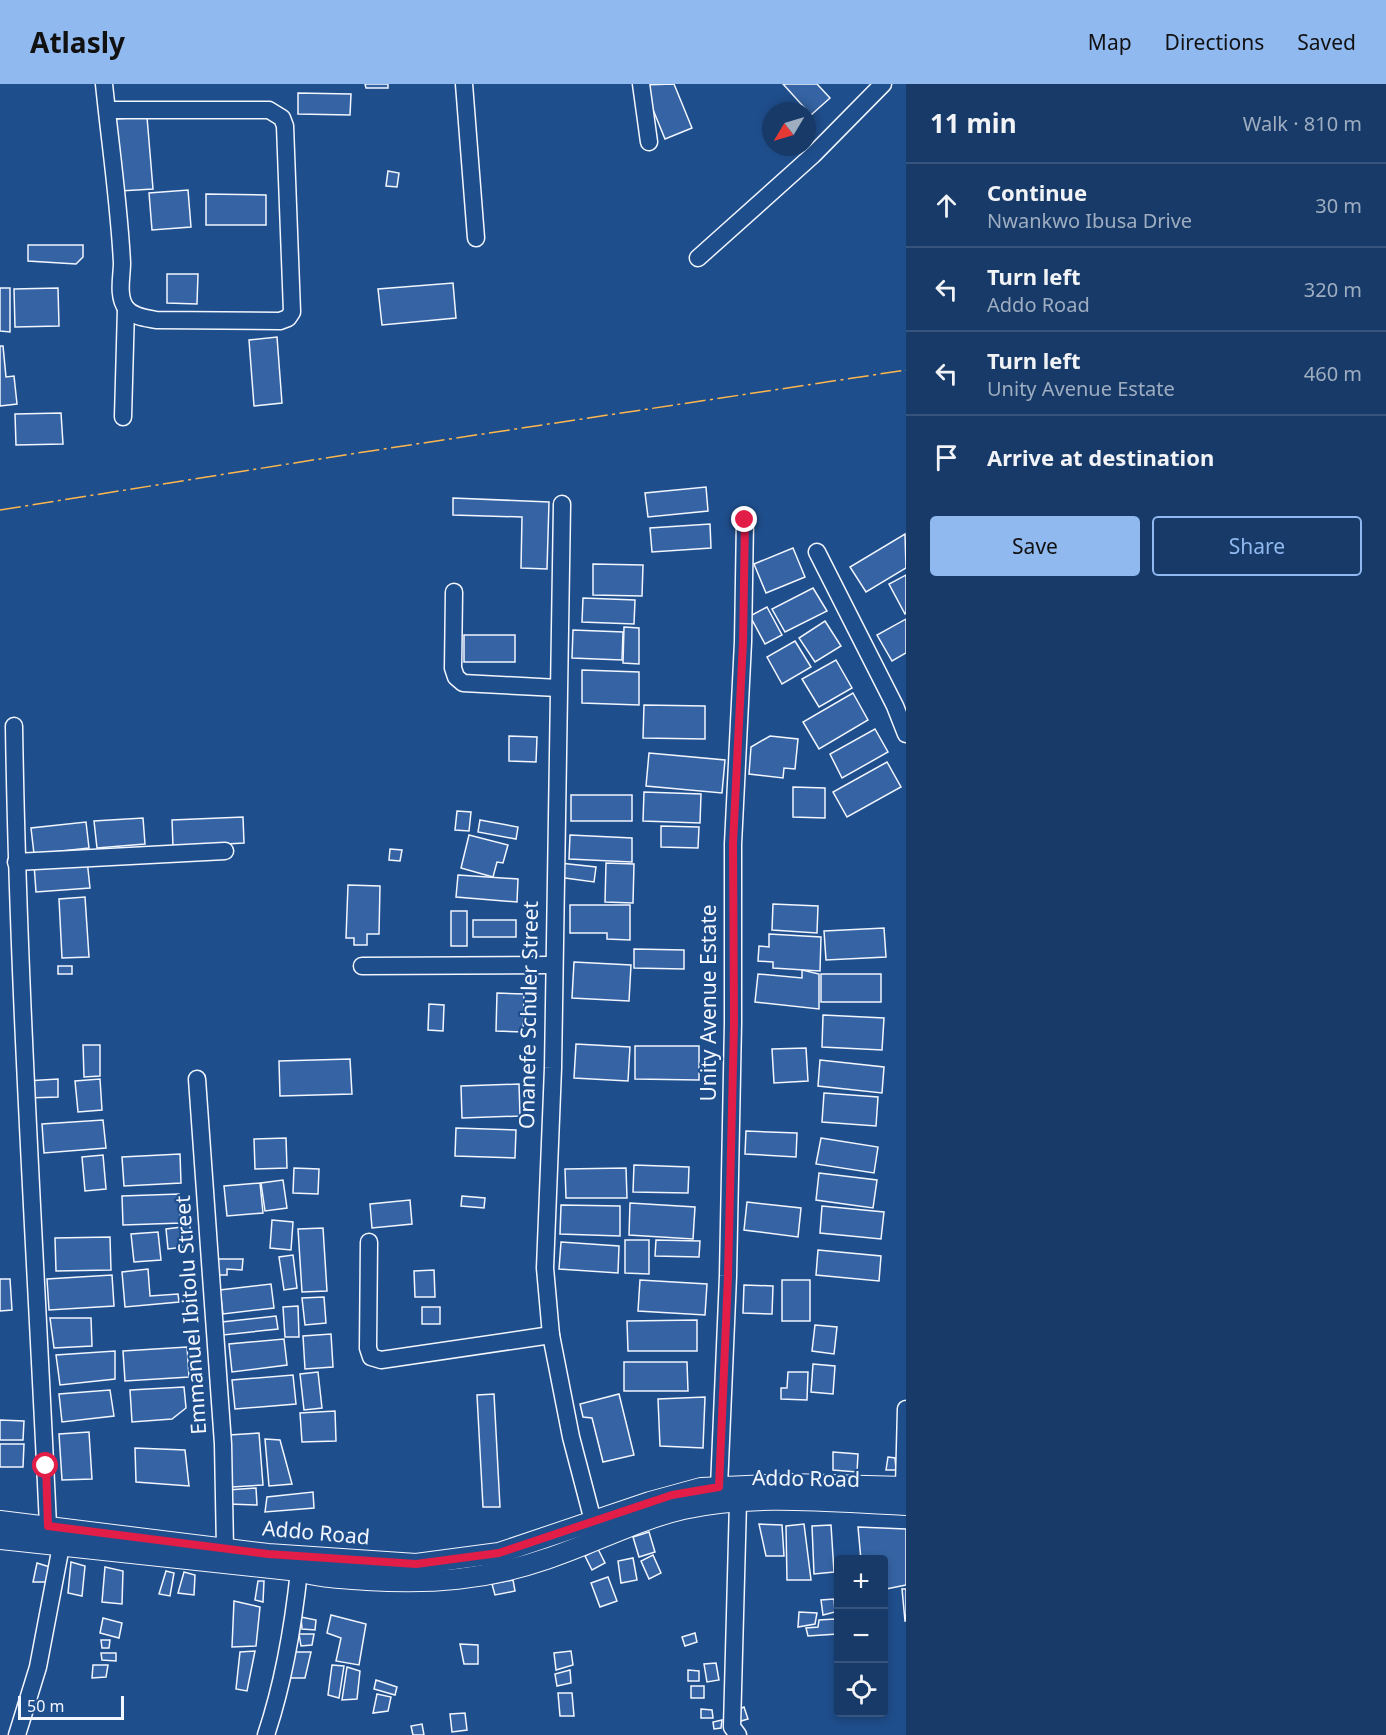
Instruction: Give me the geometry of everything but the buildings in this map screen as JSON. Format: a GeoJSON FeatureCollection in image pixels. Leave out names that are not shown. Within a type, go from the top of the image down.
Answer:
{"type":"FeatureCollection","features":[{"type":"Feature","properties":{"kind":"main road","name":"Addo Road"},"geometry":{"type":"LineString","coordinates":[[0,1521],[268,1554],[416,1564],[499,1553],[672,1495],[719,1487],[790,1484],[905,1493]]}},
{"type":"Feature","properties":{"kind":"main road","name":"Addo Road"},"geometry":{"type":"LineString","coordinates":[[0,1539],[299,1571],[318,1577],[399,1583],[476,1578],[544,1560],[682,1510],[738,1502],[905,1493]]}},
{"type":"Feature","properties":{"kind":"street"},"geometry":{"type":"LineString","coordinates":[[104,84],[122,263],[121,292],[126,308],[123,417]]}},
{"type":"Feature","properties":{"kind":"street"},"geometry":{"type":"LineString","coordinates":[[464,84],[476,238]]}},
{"type":"Feature","properties":{"kind":"street"},"geometry":{"type":"LineString","coordinates":[[640,84],[649,142]]}},
{"type":"Feature","properties":{"kind":"street"},"geometry":{"type":"LineString","coordinates":[[698,258],[813,155],[883,84]]}},
{"type":"Feature","properties":{"kind":"street"},"geometry":{"type":"LineString","coordinates":[[107,110],[269,110],[282,118],[285,126],[292,312],[288,318],[280,321],[156,320],[137,316],[126,308]]}},
{"type":"Feature","properties":{"kind":"street","name":"Onanefe Schuler Street"},"geometry":{"type":"LineString","coordinates":[[562,504],[553,1068],[544,1268],[550,1335],[571,1437],[593,1521]]}},
{"type":"Feature","properties":{"kind":"street","name":"Unity Avenue Estate"},"geometry":{"type":"LineString","coordinates":[[719,1487],[728,1276],[734,1023],[733,844],[743,642],[745,520]]}},
{"type":"Feature","properties":{"kind":"street"},"geometry":{"type":"LineString","coordinates":[[817,552],[895,706],[906,734]]}},
{"type":"Feature","properties":{"kind":"street"},"geometry":{"type":"LineString","coordinates":[[454,592],[453,668],[456,677],[463,683],[558,688]]}},
{"type":"Feature","properties":{"kind":"street"},"geometry":{"type":"LineString","coordinates":[[14,726],[16,862],[26,1133],[48,1526]]}},
{"type":"Feature","properties":{"kind":"street"},"geometry":{"type":"LineString","coordinates":[[16,862],[225,851]]}},
{"type":"Feature","properties":{"kind":"street"},"geometry":{"type":"LineString","coordinates":[[362,966],[553,965]]}},
{"type":"Feature","properties":{"kind":"street","name":"Emmanuel Ibitolu Street"},"geometry":{"type":"LineString","coordinates":[[197,1079],[223,1444],[225,1549]]}},
{"type":"Feature","properties":{"kind":"street"},"geometry":{"type":"LineString","coordinates":[[369,1242],[368,1348],[371,1357],[381,1360],[550,1335]]}},
{"type":"Feature","properties":{"kind":"street"},"geometry":{"type":"LineString","coordinates":[[905,1493],[906,1409]]}},
{"type":"Feature","properties":{"kind":"street"},"geometry":{"type":"LineString","coordinates":[[738,1502],[732,1727],[738,1735]]}},
{"type":"Feature","properties":{"kind":"street"},"geometry":{"type":"LineString","coordinates":[[17,1735],[38,1667],[61,1546]]}},
{"type":"Feature","properties":{"kind":"street"},"geometry":{"type":"LineString","coordinates":[[266,1735],[280,1695],[289,1650],[299,1571]]}},
{"type":"Feature","properties":{"kind":"power"},"geometry":{"type":"LineString","coordinates":[[0,510],[357,453],[906,370]]}},
{"type":"Feature","properties":{"kind":"route"},"geometry":{"type":"LineString","coordinates":[[46,1466],[48,1526],[268,1554],[416,1564],[499,1553],[539,1542],[672,1495],[701,1488],[719,1487],[728,1276],[734,1023],[733,844],[743,642],[745,520]]}}]}
